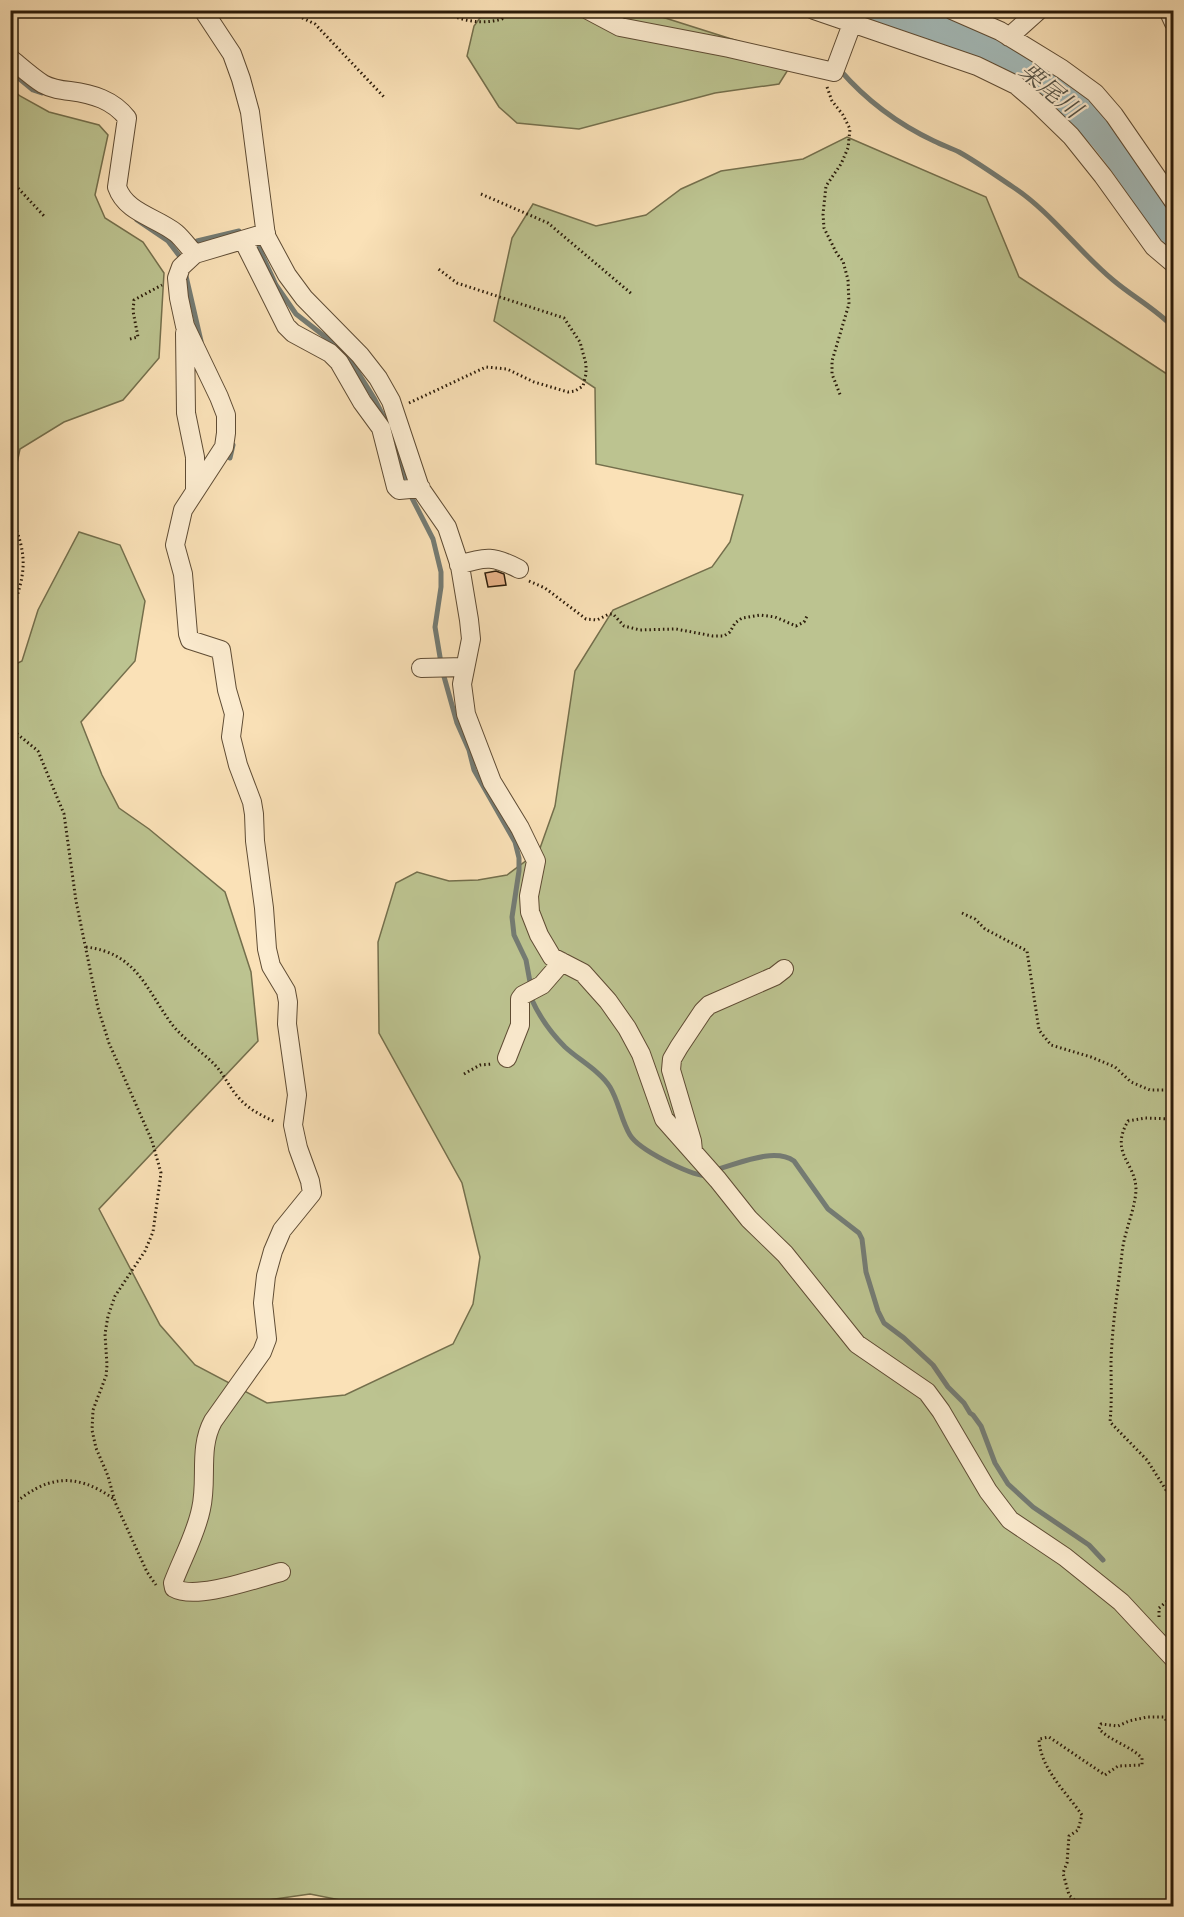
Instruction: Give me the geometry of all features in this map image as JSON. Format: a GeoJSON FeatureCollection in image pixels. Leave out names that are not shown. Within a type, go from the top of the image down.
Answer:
{"type":"FeatureCollection","features":[{"type":"Feature","properties":{"kind":"street"},"geometry":{"type":"LineString","coordinates":[[203,10],[232,54],[241,80],[250,112],[266,233],[287,275],[304,298],[360,355],[378,378],[391,401],[421,488],[447,527],[459,565],[471,639],[462,684],[466,714],[492,782],[520,828],[536,861],[529,896],[530,912],[552,957],[583,973],[608,1001],[627,1028],[641,1054],[664,1119],[749,1219],[785,1254],[857,1344],[927,1392],[941,1411],[988,1491],[1010,1520],[1065,1557],[1121,1602],[1173,1659]]}},
{"type":"Feature","properties":{"kind":"street"},"geometry":{"type":"LineString","coordinates":[[588,10],[620,27],[729,48],[834,72],[852,24]]}},
{"type":"Feature","properties":{"kind":"street"},"geometry":{"type":"LineString","coordinates":[[814,10],[976,66],[1016,86],[1071,136],[1154,247],[1173,264]]}},
{"type":"Feature","properties":{"kind":"street"},"geometry":{"type":"LineString","coordinates":[[952,10],[1009,37],[1062,69],[1095,93],[1114,115],[1173,202]]}},
{"type":"Feature","properties":{"kind":"street"},"geometry":{"type":"LineString","coordinates":[[1009,37],[1039,10]]}},
{"type":"Feature","properties":{"kind":"street"},"geometry":{"type":"LineString","coordinates":[[1168,10],[1173,23]]}},
{"type":"Feature","properties":{"kind":"street"},"geometry":{"type":"LineString","coordinates":[[10,58],[44,84],[55,89],[89,93],[116,106],[123,113],[127,118],[117,187],[119,194],[128,205],[176,233],[195,255]]}},
{"type":"Feature","properties":{"kind":"street"},"geometry":{"type":"LineString","coordinates":[[195,489],[195,457],[186,413],[185,326],[177,278],[181,267],[195,255],[266,233]]}},
{"type":"Feature","properties":{"kind":"street"},"geometry":{"type":"LineString","coordinates":[[243,240],[286,326],[293,333],[330,353],[362,402],[379,422],[396,487],[399,490],[421,488]]}},
{"type":"Feature","properties":{"kind":"street"},"geometry":{"type":"LineString","coordinates":[[185,326],[219,397],[225,415],[226,433],[224,447],[183,510],[175,545],[183,574],[188,634],[190,639],[221,651],[224,660],[226,690],[234,714],[231,737],[254,814],[267,949],[271,966],[286,991],[288,1002],[287,1024],[297,1095],[294,1129],[312,1193],[282,1230],[273,1251],[266,1276],[264,1303],[267,1339],[262,1352],[207,1432],[203,1453],[202,1507],[172,1583],[177,1590],[189,1592],[214,1590],[281,1572]]}},
{"type":"Feature","properties":{"kind":"street"},"geometry":{"type":"LineString","coordinates":[[459,565],[487,557],[519,569]]}},
{"type":"Feature","properties":{"kind":"street"},"geometry":{"type":"LineString","coordinates":[[421,668],[465,667]]}},
{"type":"Feature","properties":{"kind":"street"},"geometry":{"type":"LineString","coordinates":[[507,1058],[520,1025],[520,999],[542,985],[562,962]]}},
{"type":"Feature","properties":{"kind":"street"},"geometry":{"type":"LineString","coordinates":[[693,1152],[692,1141],[671,1070],[672,1059],[709,1005],[775,976],[784,969]]}},
{"type":"Feature","properties":{"kind":"path"},"geometry":{"type":"LineString","coordinates":[[286,10],[315,24],[384,97]]}},
{"type":"Feature","properties":{"kind":"path"},"geometry":{"type":"LineString","coordinates":[[441,10],[457,18],[489,22],[502,19],[504,10]]}},
{"type":"Feature","properties":{"kind":"path"},"geometry":{"type":"LineString","coordinates":[[824,70],[829,95],[850,129],[848,148],[841,165],[826,186],[823,214],[824,228],[843,261],[848,280],[849,304],[832,361],[832,374],[841,397]]}},
{"type":"Feature","properties":{"kind":"path"},"geometry":{"type":"LineString","coordinates":[[10,185],[17,187],[45,217]]}},
{"type":"Feature","properties":{"kind":"path"},"geometry":{"type":"LineString","coordinates":[[482,194],[548,223],[633,295]]}},
{"type":"Feature","properties":{"kind":"path"},"geometry":{"type":"LineString","coordinates":[[395,413],[410,402],[486,367],[507,369],[554,389],[575,392],[583,386],[585,355],[580,342],[564,318],[457,283],[436,268]]}},
{"type":"Feature","properties":{"kind":"path"},"geometry":{"type":"LineString","coordinates":[[130,339],[138,337],[133,311],[134,300],[177,278]]}},
{"type":"Feature","properties":{"kind":"path"},"geometry":{"type":"LineString","coordinates":[[10,514],[21,539],[25,563],[20,590],[10,616]]}},
{"type":"Feature","properties":{"kind":"path"},"geometry":{"type":"LineString","coordinates":[[519,569],[526,579],[545,588],[586,619],[597,620],[613,614],[624,626],[640,630],[676,629],[724,636],[742,618],[768,615],[796,626],[804,622],[808,615]]}},
{"type":"Feature","properties":{"kind":"path"},"geometry":{"type":"LineString","coordinates":[[10,729],[38,751],[64,814],[76,901],[98,1008],[109,1043],[152,1141],[161,1173],[153,1232],[145,1251],[115,1296],[108,1316],[105,1334],[106,1377],[93,1410],[92,1430],[114,1499],[147,1572],[155,1584],[167,1592],[177,1590]]}},
{"type":"Feature","properties":{"kind":"path"},"geometry":{"type":"LineString","coordinates":[[962,913],[975,919],[985,929],[1027,951],[1039,1030],[1051,1045],[1079,1055],[1091,1056],[1115,1067],[1131,1082],[1150,1090],[1173,1090],[1169,1071],[1173,1058]]}},
{"type":"Feature","properties":{"kind":"path"},"geometry":{"type":"LineString","coordinates":[[86,946],[104,949],[120,957],[135,969],[148,984],[172,1024],[219,1069],[238,1098],[259,1115],[294,1129]]}},
{"type":"Feature","properties":{"kind":"path"},"geometry":{"type":"LineString","coordinates":[[464,1074],[480,1065],[500,1064],[507,1058]]}},
{"type":"Feature","properties":{"kind":"path"},"geometry":{"type":"LineString","coordinates":[[1173,1119],[1145,1118],[1128,1121],[1122,1133],[1122,1152],[1136,1189],[1122,1249],[1111,1362],[1110,1422],[1147,1460],[1166,1491],[1173,1496]]}},
{"type":"Feature","properties":{"kind":"path"},"geometry":{"type":"LineString","coordinates":[[10,1506],[39,1487],[66,1479],[103,1491],[114,1499]]}},
{"type":"Feature","properties":{"kind":"path"},"geometry":{"type":"LineString","coordinates":[[1081,1906],[1069,1895],[1063,1873],[1067,1863],[1069,1836],[1078,1830],[1082,1815],[1048,1769],[1040,1751],[1040,1739],[1049,1737],[1105,1775],[1118,1766],[1142,1764],[1142,1758],[1132,1749],[1105,1735],[1100,1729],[1101,1724],[1118,1726],[1147,1717],[1164,1718],[1173,1731]]}},
{"type":"Feature","properties":{"kind":"green space"},"geometry":{"type":"Polygon","coordinates":[[[640,10],[769,51],[791,65],[779,84],[715,93],[579,129],[517,123],[499,107],[467,56],[474,26],[485,11],[640,10]]]}},
{"type":"Feature","properties":{"kind":"green space"},"geometry":{"type":"Polygon","coordinates":[[[11,88],[20,96],[49,112],[99,125],[108,135],[95,195],[105,218],[143,242],[164,273],[159,358],[123,400],[64,422],[20,449],[16,468],[11,476],[11,88]]]}},
{"type":"Feature","properties":{"kind":"green space"},"geometry":{"type":"Polygon","coordinates":[[[847,137],[986,197],[1019,277],[1173,378],[1173,1906],[370,1906],[310,1894],[226,1906],[11,1906],[10,667],[22,661],[38,610],[79,532],[120,545],[145,601],[135,661],[81,722],[102,775],[119,808],[149,829],[225,892],[251,972],[258,1041],[99,1209],[160,1325],[195,1365],[267,1403],[345,1395],[453,1344],[473,1304],[480,1257],[462,1183],[379,1033],[378,942],[396,883],[417,872],[449,881],[478,880],[507,875],[539,851],[555,806],[575,671],[613,610],[712,567],[730,542],[743,495],[596,464],[595,388],[494,321],[512,238],[533,204],[596,226],[646,215],[681,189],[721,171],[803,159],[847,137]]]}},
{"type":"Feature","properties":{"kind":"building"},"geometry":{"type":"Polygon","coordinates":[[[496,571],[504,574],[506,585],[488,587],[485,573],[496,571]]]}},
{"type":"Feature","properties":{"kind":"waterway","name":"栗尾川"},"geometry":{"type":"LineString","coordinates":[[879,10],[981,43],[1010,58],[1040,78],[1068,100],[1105,138],[1174,235]]}},
{"type":"Feature","properties":{"kind":"waterway"},"geometry":{"type":"LineString","coordinates":[[840,70],[872,101],[895,119],[966,156],[1027,197],[1100,269],[1174,328]]}},
{"type":"Feature","properties":{"kind":"waterway"},"geometry":{"type":"LineString","coordinates":[[10,71],[33,90],[42,93]]}},
{"type":"Feature","properties":{"kind":"waterway"},"geometry":{"type":"LineString","coordinates":[[137,220],[168,241],[181,258]]}},
{"type":"Feature","properties":{"kind":"waterway"},"geometry":{"type":"LineString","coordinates":[[197,241],[239,231]]}},
{"type":"Feature","properties":{"kind":"waterway"},"geometry":{"type":"LineString","coordinates":[[259,248],[276,285],[296,314],[346,353],[389,427]]}},
{"type":"Feature","properties":{"kind":"waterway"},"geometry":{"type":"LineString","coordinates":[[186,276],[201,341]]}},
{"type":"Feature","properties":{"kind":"waterway"},"geometry":{"type":"LineString","coordinates":[[393,438],[406,480]]}},
{"type":"Feature","properties":{"kind":"waterway"},"geometry":{"type":"LineString","coordinates":[[230,458],[233,445]]}},
{"type":"Feature","properties":{"kind":"waterway"},"geometry":{"type":"LineString","coordinates":[[412,498],[433,539],[441,572],[435,627],[441,663]]}},
{"type":"Feature","properties":{"kind":"waterway"},"geometry":{"type":"LineString","coordinates":[[443,673],[457,723],[469,750],[474,770],[515,842],[519,871],[512,917],[514,935],[526,960],[529,987]]}},
{"type":"Feature","properties":{"kind":"waterway"},"geometry":{"type":"LineString","coordinates":[[531,998],[542,1018],[560,1042],[601,1076],[610,1087],[627,1129],[635,1141],[665,1160],[688,1171],[706,1176]]}},
{"type":"Feature","properties":{"kind":"waterway"},"geometry":{"type":"LineString","coordinates":[[718,1169],[766,1156],[786,1157],[794,1161],[828,1209],[859,1233],[862,1239],[866,1272],[884,1323],[933,1365],[948,1387],[964,1403],[981,1426],[995,1463],[1008,1484],[1033,1507],[1089,1545],[1103,1560]]}}]}
